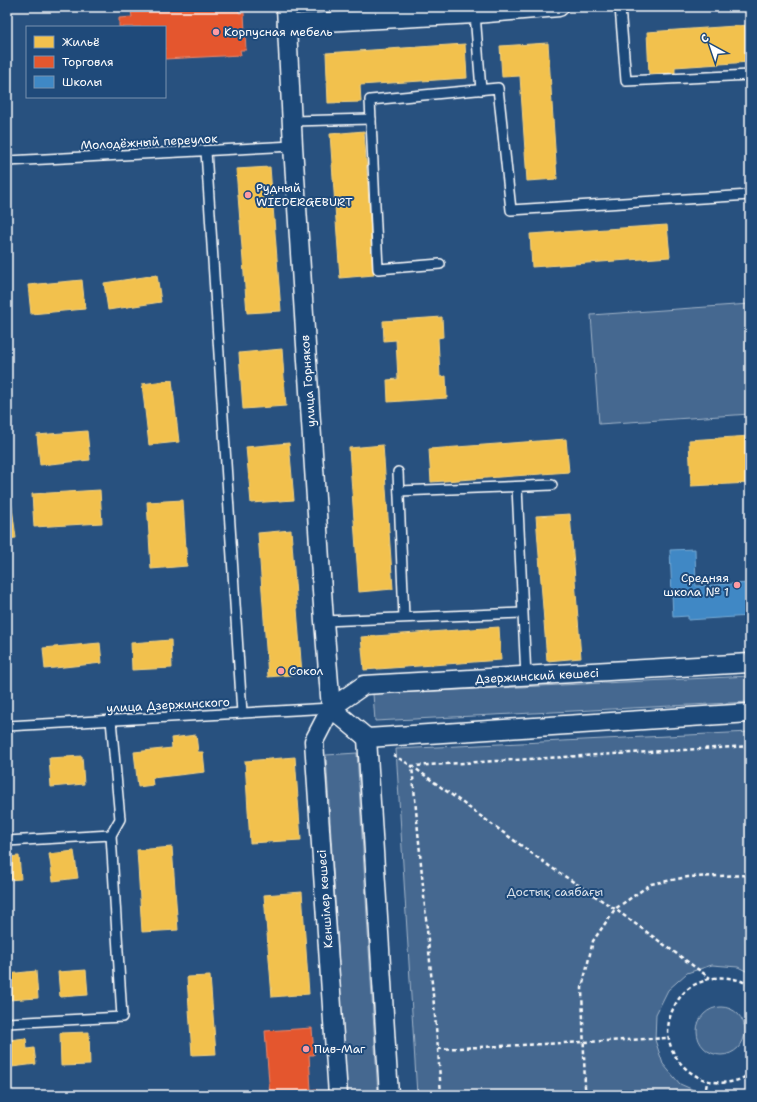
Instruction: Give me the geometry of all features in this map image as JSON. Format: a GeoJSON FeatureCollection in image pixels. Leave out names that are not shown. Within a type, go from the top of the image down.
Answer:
{"type":"FeatureCollection","features":[{"type":"Feature","properties":{"kind":"street"},"geometry":{"type":"LineString","coordinates":[[286,16],[434,11],[475,14],[560,7]]}},
{"type":"Feature","properties":{"kind":"street","name":"улица Горняков"},"geometry":{"type":"LineString","coordinates":[[286,16],[293,146],[331,708]]}},
{"type":"Feature","properties":{"kind":"street","name":"Дзержинский көшесі"},"geometry":{"type":"LineString","coordinates":[[331,708],[364,685],[526,677],[750,663]]}},
{"type":"Feature","properties":{"kind":"street"},"geometry":{"type":"LineString","coordinates":[[331,708],[367,738],[750,713]]}},
{"type":"Feature","properties":{"kind":"street","name":"Кеншілер көшесі"},"geometry":{"type":"LineString","coordinates":[[331,708],[314,741],[338,1095]]}},
{"type":"Feature","properties":{"kind":"street"},"geometry":{"type":"LineString","coordinates":[[367,738],[389,1095]]}},
{"type":"Feature","properties":{"kind":"lane"},"geometry":{"type":"LineString","coordinates":[[620,7],[626,81],[750,75]]}},
{"type":"Feature","properties":{"kind":"lane"},"geometry":{"type":"LineString","coordinates":[[475,14],[481,90]]}},
{"type":"Feature","properties":{"kind":"lane"},"geometry":{"type":"LineString","coordinates":[[440,264],[378,269],[370,100],[498,88],[511,210],[750,195]]}},
{"type":"Feature","properties":{"kind":"lane"},"geometry":{"type":"LineString","coordinates":[[292,121],[371,119]]}},
{"type":"Feature","properties":{"kind":"lane","name":"Молодёжный переулок"},"geometry":{"type":"LineString","coordinates":[[7,161],[293,146]]}},
{"type":"Feature","properties":{"kind":"lane"},"geometry":{"type":"LineString","coordinates":[[206,151],[242,712]]}},
{"type":"Feature","properties":{"kind":"lane"},"geometry":{"type":"LineString","coordinates":[[398,472],[404,617]]}},
{"type":"Feature","properties":{"kind":"lane"},"geometry":{"type":"LineString","coordinates":[[399,491],[552,485]]}},
{"type":"Feature","properties":{"kind":"lane"},"geometry":{"type":"LineString","coordinates":[[517,487],[526,677]]}},
{"type":"Feature","properties":{"kind":"lane"},"geometry":{"type":"LineString","coordinates":[[324,622],[404,617],[522,613]]}},
{"type":"Feature","properties":{"kind":"lane","name":"улица Дзержинского"},"geometry":{"type":"LineString","coordinates":[[7,726],[331,708]]}},
{"type":"Feature","properties":{"kind":"lane"},"geometry":{"type":"LineString","coordinates":[[7,1023],[122,1016],[111,835],[120,819],[111,720]]}},
{"type":"Feature","properties":{"kind":"lane"},"geometry":{"type":"LineString","coordinates":[[7,841],[111,835]]}},
{"type":"Feature","properties":{"kind":"path"},"geometry":{"type":"LineString","coordinates":[[412,766],[750,746]]}},
{"type":"Feature","properties":{"kind":"path"},"geometry":{"type":"LineString","coordinates":[[392,754],[412,766],[552,868],[615,909],[710,978]]}},
{"type":"Feature","properties":{"kind":"path"},"geometry":{"type":"LineString","coordinates":[[412,766],[441,1095]]}},
{"type":"Feature","properties":{"kind":"path"},"geometry":{"type":"LineString","coordinates":[[587,1095],[585,1088],[582,988],[593,941],[615,909],[651,884],[688,877],[750,875]]}},
{"type":"Feature","properties":{"kind":"path"},"geometry":{"type":"LineString","coordinates":[[750,986],[729,978],[710,978],[691,986],[677,1000],[669,1018],[668,1038],[675,1057],[688,1073],[707,1082],[726,1083],[744,1078],[750,1074]]}},
{"type":"Feature","properties":{"kind":"path"},"geometry":{"type":"LineString","coordinates":[[438,1049],[668,1038]]}},
{"type":"Feature","properties":{"kind":"path"},"geometry":{"type":"LineString","coordinates":[[705,1095],[707,1082]]}},
{"type":"Feature","properties":{"kind":"green space"},"geometry":{"type":"Polygon","coordinates":[[[750,304],[750,414],[599,424],[591,315],[750,304]]]}},
{"type":"Feature","properties":{"kind":"green space"},"geometry":{"type":"Polygon","coordinates":[[[750,676],[750,702],[375,721],[373,694],[750,676]]]}},
{"type":"Feature","properties":{"kind":"green space","name":"Достық саябағы"},"geometry":{"type":"Polygon","coordinates":[[[750,732],[750,973],[738,967],[712,965],[687,973],[668,990],[656,1014],[655,1040],[663,1064],[680,1084],[705,1095],[417,1095],[396,749],[750,732]]]}},
{"type":"Feature","properties":{"kind":"green space"},"geometry":{"type":"Polygon","coordinates":[[[357,753],[378,1095],[347,1095],[326,755],[357,753]]]}},
{"type":"Feature","properties":{"kind":"green space"},"geometry":{"type":"Polygon","coordinates":[[[721,1007],[730,1009],[738,1014],[743,1022],[745,1031],[743,1040],[738,1048],[730,1053],[721,1055],[712,1053],[704,1048],[699,1040],[697,1031],[699,1022],[704,1014],[712,1009],[721,1007]]]}},
{"type":"Feature","properties":{"kind":"building: Жильё"},"geometry":{"type":"Polygon","coordinates":[[[750,25],[750,62],[675,67],[675,74],[649,75],[647,32],[750,25]]]}},
{"type":"Feature","properties":{"kind":"building: Жильё"},"geometry":{"type":"Polygon","coordinates":[[[548,43],[557,179],[527,181],[520,76],[502,77],[500,46],[548,43]]]}},
{"type":"Feature","properties":{"kind":"building: Жильё"},"geometry":{"type":"Polygon","coordinates":[[[465,44],[467,78],[360,85],[361,102],[328,103],[326,53],[465,44]]]}},
{"type":"Feature","properties":{"kind":"building: Жильё"},"geometry":{"type":"Polygon","coordinates":[[[364,131],[374,275],[340,278],[330,134],[364,131]]]}},
{"type":"Feature","properties":{"kind":"building: Жильё"},"geometry":{"type":"Polygon","coordinates":[[[270,167],[281,311],[247,313],[236,169],[270,167]]]}},
{"type":"Feature","properties":{"kind":"building: Жильё"},"geometry":{"type":"Polygon","coordinates":[[[667,225],[670,257],[532,267],[530,234],[667,225]]]}},
{"type":"Feature","properties":{"kind":"building: Жильё"},"geometry":{"type":"Polygon","coordinates":[[[157,275],[161,302],[108,310],[104,283],[157,275]]]}},
{"type":"Feature","properties":{"kind":"building: Жильё"},"geometry":{"type":"Polygon","coordinates":[[[82,280],[85,309],[31,314],[28,285],[82,280]]]}},
{"type":"Feature","properties":{"kind":"building: Жильё"},"geometry":{"type":"Polygon","coordinates":[[[442,317],[443,337],[438,338],[440,377],[446,376],[447,398],[388,402],[387,380],[398,379],[396,340],[384,341],[383,321],[442,317]]]}},
{"type":"Feature","properties":{"kind":"building: Жильё"},"geometry":{"type":"Polygon","coordinates":[[[282,349],[286,406],[243,409],[239,353],[282,349]]]}},
{"type":"Feature","properties":{"kind":"building: Жильё"},"geometry":{"type":"Polygon","coordinates":[[[172,380],[179,442],[149,445],[142,384],[172,380]]]}},
{"type":"Feature","properties":{"kind":"building: Жильё"},"geometry":{"type":"Polygon","coordinates":[[[87,431],[90,460],[40,465],[37,435],[87,431]]]}},
{"type":"Feature","properties":{"kind":"building: Жильё"},"geometry":{"type":"Polygon","coordinates":[[[750,436],[750,483],[691,486],[689,440],[750,436]]]}},
{"type":"Feature","properties":{"kind":"building: Жильё"},"geometry":{"type":"Polygon","coordinates":[[[566,439],[569,472],[431,482],[429,449],[566,439]]]}},
{"type":"Feature","properties":{"kind":"building: Жильё"},"geometry":{"type":"Polygon","coordinates":[[[289,443],[294,500],[251,503],[246,447],[289,443]]]}},
{"type":"Feature","properties":{"kind":"building: Жильё"},"geometry":{"type":"Polygon","coordinates":[[[383,445],[393,589],[359,592],[349,448],[383,445]]]}},
{"type":"Feature","properties":{"kind":"building: Жильё"},"geometry":{"type":"Polygon","coordinates":[[[100,490],[102,523],[34,527],[32,494],[100,490]]]}},
{"type":"Feature","properties":{"kind":"building: Жильё"},"geometry":{"type":"Polygon","coordinates":[[[7,500],[11,500],[16,538],[7,539],[7,500]]]}},
{"type":"Feature","properties":{"kind":"building: Жильё"},"geometry":{"type":"Polygon","coordinates":[[[183,500],[187,566],[151,569],[147,502],[183,500]]]}},
{"type":"Feature","properties":{"kind":"building: Жильё"},"geometry":{"type":"Polygon","coordinates":[[[570,514],[581,658],[547,661],[536,516],[570,514]]]}},
{"type":"Feature","properties":{"kind":"building: Жильё"},"geometry":{"type":"Polygon","coordinates":[[[291,530],[302,674],[268,677],[258,533],[291,530]]]}},
{"type":"Feature","properties":{"kind":"building: Жильё"},"geometry":{"type":"Polygon","coordinates":[[[499,627],[501,660],[364,670],[361,637],[499,627]]]}},
{"type":"Feature","properties":{"kind":"building: Жильё"},"geometry":{"type":"Polygon","coordinates":[[[171,640],[172,668],[132,670],[131,643],[171,640]]]}},
{"type":"Feature","properties":{"kind":"building: Жильё"},"geometry":{"type":"Polygon","coordinates":[[[100,643],[102,663],[45,669],[43,648],[100,643]]]}},
{"type":"Feature","properties":{"kind":"building: Жильё"},"geometry":{"type":"Polygon","coordinates":[[[196,735],[198,752],[203,752],[205,772],[152,778],[153,785],[138,787],[134,752],[172,748],[171,738],[196,735]]]}},
{"type":"Feature","properties":{"kind":"building: Жильё"},"geometry":{"type":"Polygon","coordinates":[[[82,756],[84,784],[51,787],[49,758],[82,756]]]}},
{"type":"Feature","properties":{"kind":"building: Жильё"},"geometry":{"type":"Polygon","coordinates":[[[295,757],[301,840],[250,843],[245,761],[295,757]]]}},
{"type":"Feature","properties":{"kind":"building: Жильё"},"geometry":{"type":"Polygon","coordinates":[[[172,847],[178,930],[142,932],[137,850],[172,847]]]}},
{"type":"Feature","properties":{"kind":"building: Жильё"},"geometry":{"type":"Polygon","coordinates":[[[74,851],[78,878],[53,881],[49,854],[74,851]]]}},
{"type":"Feature","properties":{"kind":"building: Жильё"},"geometry":{"type":"Polygon","coordinates":[[[19,856],[21,879],[7,880],[7,857],[19,856]]]}},
{"type":"Feature","properties":{"kind":"building: Жильё"},"geometry":{"type":"Polygon","coordinates":[[[302,892],[309,994],[272,997],[264,895],[302,892]]]}},
{"type":"Feature","properties":{"kind":"building: Жильё"},"geometry":{"type":"Polygon","coordinates":[[[86,970],[88,995],[60,997],[58,972],[86,970]]]}},
{"type":"Feature","properties":{"kind":"building: Жильё"},"geometry":{"type":"Polygon","coordinates":[[[36,971],[38,998],[8,1000],[7,974],[36,971]]]}},
{"type":"Feature","properties":{"kind":"building: Жильё"},"geometry":{"type":"Polygon","coordinates":[[[210,976],[216,1054],[192,1055],[187,977],[210,976]]]}},
{"type":"Feature","properties":{"kind":"building: Жильё"},"geometry":{"type":"Polygon","coordinates":[[[89,1032],[90,1065],[61,1066],[60,1033],[89,1032]]]}},
{"type":"Feature","properties":{"kind":"building: Жильё"},"geometry":{"type":"Polygon","coordinates":[[[26,1038],[27,1049],[34,1048],[36,1064],[12,1067],[9,1040],[26,1038]]]}},
{"type":"Feature","properties":{"kind":"building: Торговля"},"geometry":{"type":"Polygon","coordinates":[[[239,7],[239,13],[244,13],[246,50],[240,50],[241,55],[166,59],[166,26],[119,26],[119,18],[132,17],[131,11],[239,7]]]}},
{"type":"Feature","properties":{"kind":"building: Торговля"},"geometry":{"type":"Polygon","coordinates":[[[312,1028],[314,1055],[309,1055],[311,1090],[316,1089],[317,1095],[270,1095],[265,1031],[312,1028]]]}},
{"type":"Feature","properties":{"kind":"building: Школы","name":"Средняя школа № 1"},"geometry":{"type":"Polygon","coordinates":[[[695,549],[696,586],[750,583],[750,616],[688,620],[688,616],[673,617],[670,550],[695,549]]]}},
{"type":"Feature","properties":{"kind":"place","name":"Корпусная мебель"},"geometry":{"type":"Point","coordinates":[216,32]}},
{"type":"Feature","properties":{"kind":"place","name":"Рудный WIEDERGEBURT"},"geometry":{"type":"Point","coordinates":[248,195]}},
{"type":"Feature","properties":{"kind":"place","name":"Средняя школа № 1"},"geometry":{"type":"Point","coordinates":[737,585]}},
{"type":"Feature","properties":{"kind":"place","name":"Сокол"},"geometry":{"type":"Point","coordinates":[281,671]}},
{"type":"Feature","properties":{"kind":"place","name":"Пив-Маг"},"geometry":{"type":"Point","coordinates":[306,1049]}}]}
